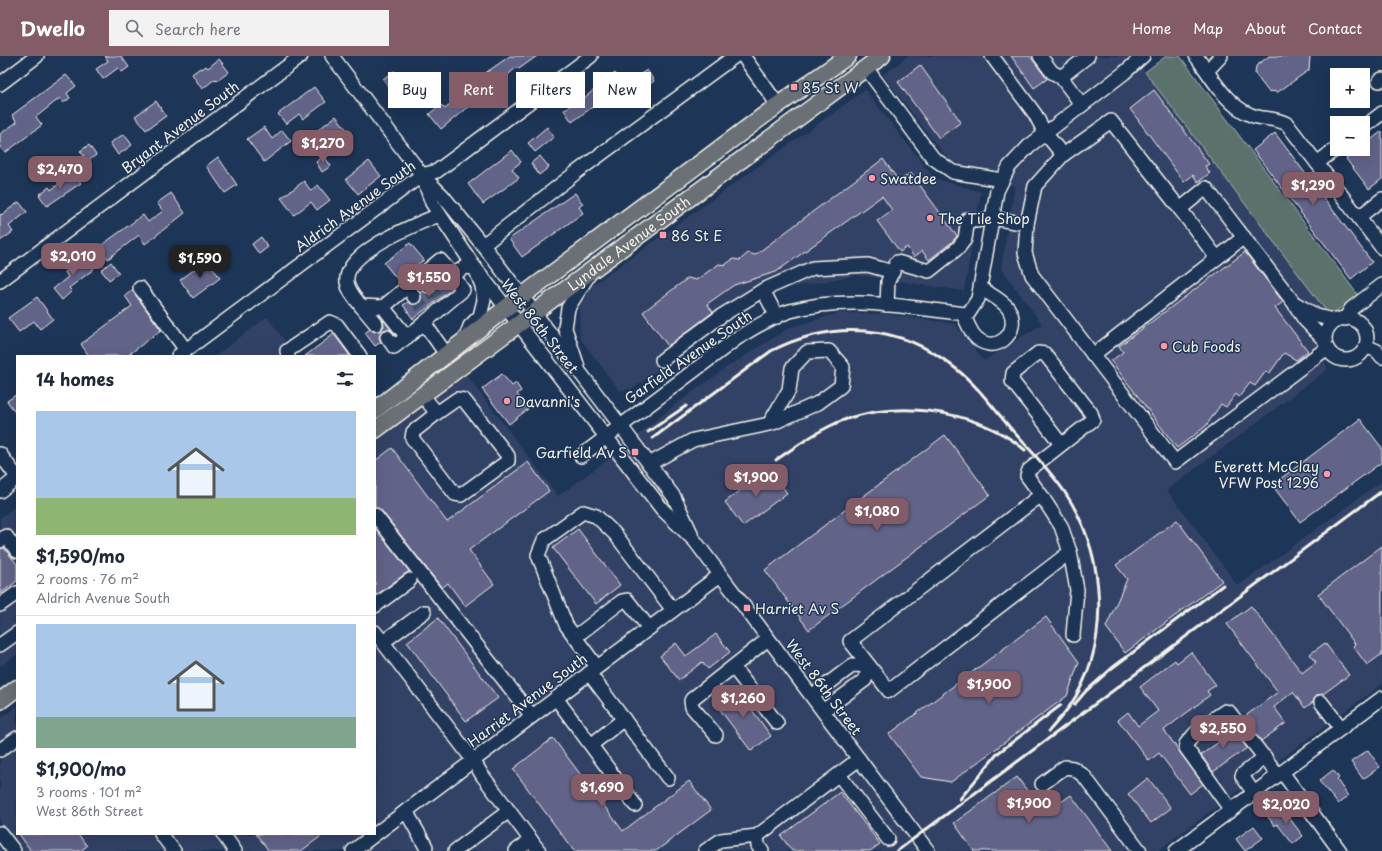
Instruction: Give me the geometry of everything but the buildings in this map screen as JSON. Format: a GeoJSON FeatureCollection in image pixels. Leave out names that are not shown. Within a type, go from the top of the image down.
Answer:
{"type":"FeatureCollection","features":[{"type":"Feature","properties":{"kind":"main road","name":"Lyndale Avenue South"},"geometry":{"type":"LineString","coordinates":[[376,409],[521,296],[778,105],[848,56]]}},
{"type":"Feature","properties":{"kind":"main road","name":"Lyndale Avenue South"},"geometry":{"type":"LineString","coordinates":[[376,429],[882,56]]}},
{"type":"Feature","properties":{"kind":"main road"},"geometry":{"type":"LineString","coordinates":[[0,701],[16,689]]}},
{"type":"Feature","properties":{"kind":"street"},"geometry":{"type":"LineString","coordinates":[[0,84],[37,56]]}},
{"type":"Feature","properties":{"kind":"street","name":"Bryant Avenue South"},"geometry":{"type":"LineString","coordinates":[[0,281],[302,56]]}},
{"type":"Feature","properties":{"kind":"street","name":"West 86th Street"},"geometry":{"type":"LineString","coordinates":[[332,56],[422,175],[443,196],[483,245],[620,425],[674,498],[695,542]]}},
{"type":"Feature","properties":{"kind":"street","name":"Aldrich Avenue South"},"geometry":{"type":"LineString","coordinates":[[182,353],[422,175],[437,171],[591,56]]}},
{"type":"Feature","properties":{"kind":"street"},"geometry":{"type":"LineString","coordinates":[[483,245],[578,171],[735,56]]}},
{"type":"Feature","properties":{"kind":"street"},"geometry":{"type":"LineString","coordinates":[[743,56],[778,105]]}},
{"type":"Feature","properties":{"kind":"street"},"geometry":{"type":"LineString","coordinates":[[992,56],[1035,114],[1045,133],[1063,155]]}},
{"type":"Feature","properties":{"kind":"street"},"geometry":{"type":"LineString","coordinates":[[1040,56],[1052,72],[1060,77],[1082,105]]}},
{"type":"Feature","properties":{"kind":"street"},"geometry":{"type":"LineString","coordinates":[[1060,77],[1088,56]]}},
{"type":"Feature","properties":{"kind":"street"},"geometry":{"type":"LineString","coordinates":[[980,288],[995,297],[1008,308],[1012,320],[1010,332],[1005,341],[998,344],[984,343],[973,334],[966,314],[978,299],[997,191],[1002,180],[1009,167],[1029,146],[1143,56]]}},
{"type":"Feature","properties":{"kind":"street"},"geometry":{"type":"LineString","coordinates":[[1196,56],[1226,97],[1240,109],[1252,115],[1277,119],[1287,124],[1382,248]]}},
{"type":"Feature","properties":{"kind":"street"},"geometry":{"type":"LineString","coordinates":[[1207,71],[1221,56]]}},
{"type":"Feature","properties":{"kind":"street"},"geometry":{"type":"LineString","coordinates":[[866,68],[933,158],[953,172],[1002,180]]}},
{"type":"Feature","properties":{"kind":"street"},"geometry":{"type":"LineString","coordinates":[[1370,122],[1382,113]]}},
{"type":"Feature","properties":{"kind":"street"},"geometry":{"type":"LineString","coordinates":[[1217,258],[1111,121],[1063,155],[1035,186],[1027,224],[1025,252],[1032,275],[1175,462],[1326,344]]}},
{"type":"Feature","properties":{"kind":"street"},"geometry":{"type":"LineString","coordinates":[[1317,163],[1330,153]]}},
{"type":"Feature","properties":{"kind":"street","name":"West 86th Street"},"geometry":{"type":"LineString","coordinates":[[422,175],[432,203],[475,268],[662,509],[695,542],[928,851]]}},
{"type":"Feature","properties":{"kind":"street"},"geometry":{"type":"LineString","coordinates":[[1180,209],[1206,188],[1294,303],[1306,322],[1326,344],[1332,355],[1339,359],[1347,360],[1358,356],[1366,346],[1367,338],[1365,330],[1360,324],[1353,320],[1341,320],[1317,316],[1294,303]]}},
{"type":"Feature","properties":{"kind":"street"},"geometry":{"type":"LineString","coordinates":[[1359,217],[1382,199]]}},
{"type":"Feature","properties":{"kind":"street"},"geometry":{"type":"LineString","coordinates":[[376,324],[349,290],[347,283],[349,271],[354,263],[389,237],[406,228],[439,215]]}},
{"type":"Feature","properties":{"kind":"street"},"geometry":{"type":"LineString","coordinates":[[887,305],[888,281],[897,262],[929,271],[958,248],[964,240],[968,219],[977,221],[992,218],[1027,224]]}},
{"type":"Feature","properties":{"kind":"street"},"geometry":{"type":"LineString","coordinates":[[1093,355],[1244,237]]}},
{"type":"Feature","properties":{"kind":"street"},"geometry":{"type":"LineString","coordinates":[[361,306],[383,307],[411,292],[425,281],[440,260],[453,275],[463,290],[441,303],[407,337],[394,347],[387,337]]}},
{"type":"Feature","properties":{"kind":"street"},"geometry":{"type":"LineString","coordinates":[[662,360],[721,316],[763,290],[812,268],[868,265],[893,272]]}},
{"type":"Feature","properties":{"kind":"street"},"geometry":{"type":"LineString","coordinates":[[453,275],[465,267],[475,268],[482,286],[484,300],[480,316],[470,326],[465,339]]}},
{"type":"Feature","properties":{"kind":"street"},"geometry":{"type":"LineString","coordinates":[[581,374],[565,328],[568,308],[593,269]]}},
{"type":"Feature","properties":{"kind":"street"},"geometry":{"type":"LineString","coordinates":[[1326,344],[1326,333],[1330,326],[1341,320],[1351,309],[1382,285]]}},
{"type":"Feature","properties":{"kind":"street"},"geometry":{"type":"LineString","coordinates":[[140,288],[182,353]]}},
{"type":"Feature","properties":{"kind":"street"},"geometry":{"type":"LineString","coordinates":[[763,290],[777,317]]}},
{"type":"Feature","properties":{"kind":"street","name":"Garfield Avenue South"},"geometry":{"type":"LineString","coordinates":[[580,456],[736,339],[761,324],[788,312],[818,304],[847,302],[966,314]]}},
{"type":"Feature","properties":{"kind":"street"},"geometry":{"type":"LineString","coordinates":[[383,307],[407,337]]}},
{"type":"Feature","properties":{"kind":"street"},"geometry":{"type":"LineString","coordinates":[[426,317],[446,354]]}},
{"type":"Feature","properties":{"kind":"street"},"geometry":{"type":"LineString","coordinates":[[288,355],[287,351],[330,322],[337,325],[359,355]]}},
{"type":"Feature","properties":{"kind":"street"},"geometry":{"type":"LineString","coordinates":[[1366,346],[1378,351],[1382,357]]}},
{"type":"Feature","properties":{"kind":"street"},"geometry":{"type":"LineString","coordinates":[[648,464],[693,440],[769,424],[818,403],[841,386],[844,367],[830,352],[807,352],[792,368],[789,390],[769,424]]}},
{"type":"Feature","properties":{"kind":"street"},"geometry":{"type":"LineString","coordinates":[[1061,444],[1012,381],[1013,373],[1038,353],[1045,354],[1092,413],[1093,420],[1029,470],[1027,476],[1061,526],[1070,552],[1077,590],[1073,635]]}},
{"type":"Feature","properties":{"kind":"street"},"geometry":{"type":"LineString","coordinates":[[422,395],[437,414]]}},
{"type":"Feature","properties":{"kind":"street"},"geometry":{"type":"LineString","coordinates":[[457,399],[464,400],[508,456],[508,461],[461,496],[455,494],[412,438],[413,432],[437,414],[457,399]]}},
{"type":"Feature","properties":{"kind":"street"},"geometry":{"type":"LineString","coordinates":[[0,454],[16,477]]}},
{"type":"Feature","properties":{"kind":"street"},"geometry":{"type":"LineString","coordinates":[[0,491],[16,479]]}},
{"type":"Feature","properties":{"kind":"street"},"geometry":{"type":"LineString","coordinates":[[1041,495],[850,641],[888,691],[1070,552]]}},
{"type":"Feature","properties":{"kind":"street"},"geometry":{"type":"LineString","coordinates":[[668,778],[624,719],[593,670],[575,637],[566,625],[538,555],[544,540],[583,512],[596,516],[615,534],[672,610]]}},
{"type":"Feature","properties":{"kind":"street"},"geometry":{"type":"LineString","coordinates":[[376,516],[532,716]]}},
{"type":"Feature","properties":{"kind":"street"},"geometry":{"type":"LineString","coordinates":[[0,541],[6,536],[16,550]]}},
{"type":"Feature","properties":{"kind":"street","name":"Harriet Avenue South"},"geometry":{"type":"LineString","coordinates":[[376,834],[720,575]]}},
{"type":"Feature","properties":{"kind":"street"},"geometry":{"type":"LineString","coordinates":[[376,605],[410,580]]}},
{"type":"Feature","properties":{"kind":"street"},"geometry":{"type":"LineString","coordinates":[[0,606],[16,594]]}},
{"type":"Feature","properties":{"kind":"street"},"geometry":{"type":"LineString","coordinates":[[575,637],[622,601],[627,600],[649,628]]}},
{"type":"Feature","properties":{"kind":"street"},"geometry":{"type":"LineString","coordinates":[[424,612],[379,637],[473,760],[482,775],[539,851]]}},
{"type":"Feature","properties":{"kind":"street"},"geometry":{"type":"LineString","coordinates":[[0,645],[16,634]]}},
{"type":"Feature","properties":{"kind":"street"},"geometry":{"type":"LineString","coordinates":[[716,735],[692,707],[691,701],[768,639]]}},
{"type":"Feature","properties":{"kind":"street"},"geometry":{"type":"LineString","coordinates":[[812,696],[853,665],[868,666]]}},
{"type":"Feature","properties":{"kind":"street"},"geometry":{"type":"LineString","coordinates":[[823,711],[865,680],[868,666]]}},
{"type":"Feature","properties":{"kind":"street"},"geometry":{"type":"LineString","coordinates":[[733,667],[777,723]]}},
{"type":"Feature","properties":{"kind":"street"},"geometry":{"type":"LineString","coordinates":[[556,698],[635,805]]}},
{"type":"Feature","properties":{"kind":"street"},"geometry":{"type":"LineString","coordinates":[[1176,851],[1382,698]]}},
{"type":"Feature","properties":{"kind":"street"},"geometry":{"type":"LineString","coordinates":[[1321,702],[1342,728]]}},
{"type":"Feature","properties":{"kind":"street"},"geometry":{"type":"LineString","coordinates":[[1231,810],[1186,748],[1186,744],[1200,728],[1225,711],[1229,712],[1280,774],[1340,851]]}},
{"type":"Feature","properties":{"kind":"street"},"geometry":{"type":"LineString","coordinates":[[591,745],[624,719]]}},
{"type":"Feature","properties":{"kind":"street"},"geometry":{"type":"LineString","coordinates":[[0,750],[16,739]]}},
{"type":"Feature","properties":{"kind":"street"},"geometry":{"type":"LineString","coordinates":[[1254,793],[1242,776],[1265,757]]}},
{"type":"Feature","properties":{"kind":"street"},"geometry":{"type":"LineString","coordinates":[[706,851],[721,840],[757,836],[859,759]]}},
{"type":"Feature","properties":{"kind":"street"},"geometry":{"type":"LineString","coordinates":[[1042,784],[1065,767],[1073,768],[1084,776],[1140,851]]}},
{"type":"Feature","properties":{"kind":"street"},"geometry":{"type":"LineString","coordinates":[[839,775],[888,839]]}},
{"type":"Feature","properties":{"kind":"street"},"geometry":{"type":"LineString","coordinates":[[406,811],[425,850]]}},
{"type":"Feature","properties":{"kind":"street"},"geometry":{"type":"LineString","coordinates":[[455,851],[509,811]]}},
{"type":"Feature","properties":{"kind":"street"},"geometry":{"type":"LineString","coordinates":[[0,833],[14,851]]}},
{"type":"Feature","properties":{"kind":"street"},"geometry":{"type":"LineString","coordinates":[[162,835],[174,851]]}},
{"type":"Feature","properties":{"kind":"street"},"geometry":{"type":"LineString","coordinates":[[224,835],[235,851]]}},
{"type":"Feature","properties":{"kind":"street","name":"Harriet Avenue South"},"geometry":{"type":"LineString","coordinates":[[353,851],[374,835]]}},
{"type":"Feature","properties":{"kind":"street"},"geometry":{"type":"LineString","coordinates":[[757,836],[758,846],[762,851]]}},
{"type":"Feature","properties":{"kind":"street"},"geometry":{"type":"LineString","coordinates":[[516,851],[531,840]]}},
{"type":"Feature","properties":{"kind":"shaded area"},"geometry":{"type":"Polygon","coordinates":[[[908,56],[1133,56],[1328,308],[1314,341],[1328,369],[1167,490],[1238,586],[1382,481],[1382,684],[1157,851],[0,851],[0,719],[16,707],[16,835],[376,835],[376,437],[465,373],[558,496],[609,459],[671,408],[726,368],[789,328],[839,313],[885,314],[955,324],[984,361],[1042,324],[1001,268],[1015,186],[951,161],[938,147],[883,75],[908,56]]]}},
{"type":"Feature","properties":{"kind":"shaded area"},"geometry":{"type":"Polygon","coordinates":[[[865,90],[934,178],[981,192],[964,291],[857,275],[783,289],[724,321],[634,388],[620,391],[580,338],[579,308],[593,285],[865,90]]]}},
{"type":"Feature","properties":{"kind":"shaded area"},"geometry":{"type":"Polygon","coordinates":[[[267,317],[295,355],[216,355],[267,317]]]}},
{"type":"Feature","properties":{"kind":"shaded area"},"geometry":{"type":"Polygon","coordinates":[[[16,506],[16,655],[0,666],[0,518],[16,506]]]}},
{"type":"Feature","properties":{"kind":"green space"},"geometry":{"type":"Polygon","coordinates":[[[1166,56],[1180,56],[1358,295],[1330,316],[1145,72],[1166,56]]]}},
{"type":"Feature","properties":{"kind":"tunnel"},"geometry":{"type":"LineString","coordinates":[[429,286],[438,300]]}},
{"type":"Feature","properties":{"kind":"tunnel"},"geometry":{"type":"LineString","coordinates":[[414,297],[424,310]]}},
{"type":"Feature","properties":{"kind":"railway"},"geometry":{"type":"LineString","coordinates":[[653,438],[771,351],[794,341],[818,334],[842,331],[866,331],[889,335],[912,342],[934,353],[955,368],[978,390],[1054,477],[1066,494],[1079,518],[1089,545],[1096,572],[1099,600],[1097,629],[1092,656],[1083,683],[1069,707],[1049,731]]}},
{"type":"Feature","properties":{"kind":"railway"},"geometry":{"type":"LineString","coordinates":[[648,432],[686,406]]}},
{"type":"Feature","properties":{"kind":"railway"},"geometry":{"type":"LineString","coordinates":[[776,460],[830,426],[853,417],[878,412],[904,410],[931,411],[957,416],[982,424],[1005,436],[1025,450]]}},
{"type":"Feature","properties":{"kind":"railway"},"geometry":{"type":"LineString","coordinates":[[897,851],[1382,491]]}},
{"type":"Feature","properties":{"kind":"railway"},"geometry":{"type":"LineString","coordinates":[[1074,705],[1085,692],[1112,668],[1223,585]]}},
{"type":"Feature","properties":{"kind":"railway"},"geometry":{"type":"LineString","coordinates":[[960,799],[998,753],[1061,705]]}},
{"type":"Feature","properties":{"kind":"place","name":"85 St W"},"geometry":{"type":"Point","coordinates":[794,87]}},
{"type":"Feature","properties":{"kind":"place","name":"Swatdee"},"geometry":{"type":"Point","coordinates":[872,178]}},
{"type":"Feature","properties":{"kind":"place","name":"The Tile Shop"},"geometry":{"type":"Point","coordinates":[930,218]}},
{"type":"Feature","properties":{"kind":"place","name":"86 St E"},"geometry":{"type":"Point","coordinates":[663,235]}},
{"type":"Feature","properties":{"kind":"place","name":"Cub Foods"},"geometry":{"type":"Point","coordinates":[1164,346]}},
{"type":"Feature","properties":{"kind":"place","name":"Davanni's"},"geometry":{"type":"Point","coordinates":[507,401]}},
{"type":"Feature","properties":{"kind":"place","name":"Garfield Av S"},"geometry":{"type":"Point","coordinates":[635,452]}},
{"type":"Feature","properties":{"kind":"place","name":"Everett McClay VFW Post 1296"},"geometry":{"type":"Point","coordinates":[1327,474]}},
{"type":"Feature","properties":{"kind":"place","name":"Harriet Av S"},"geometry":{"type":"Point","coordinates":[747,608]}}]}
